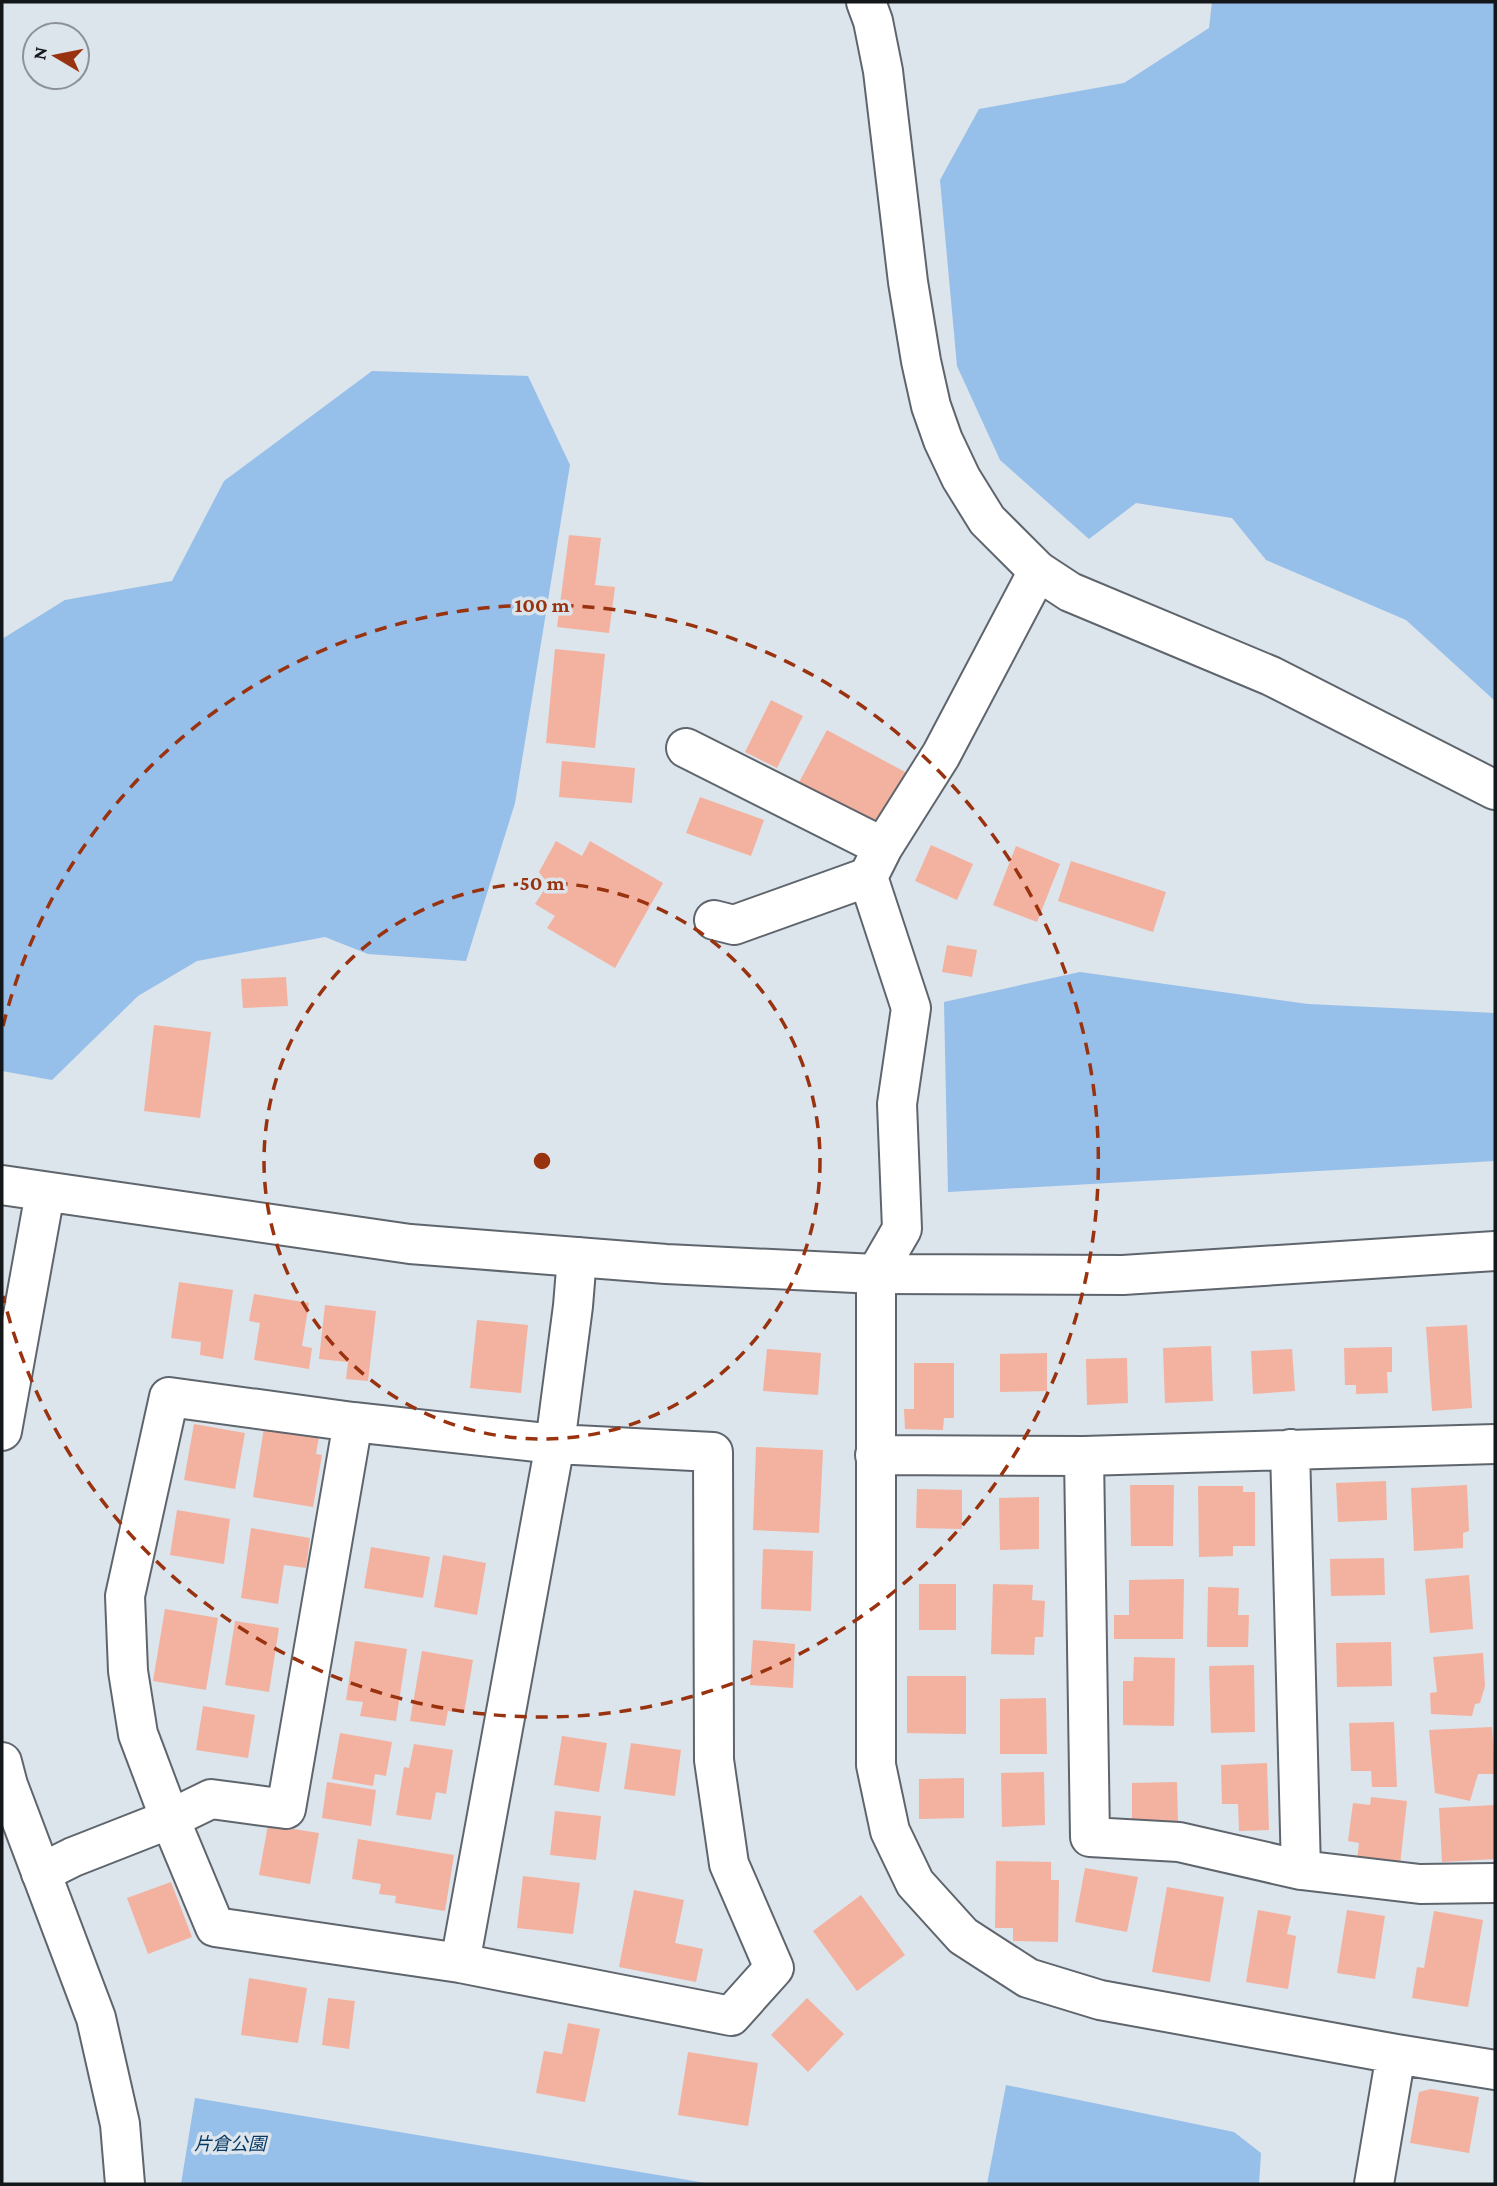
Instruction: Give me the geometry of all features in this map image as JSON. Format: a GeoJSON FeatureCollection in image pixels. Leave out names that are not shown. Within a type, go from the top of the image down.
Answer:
{"type":"FeatureCollection","features":[{"type":"Feature","properties":{"kind":"street"},"geometry":{"type":"LineString","coordinates":[[866,2],[873,21],[883,71],[908,282],[931,406],[961,478],[987,520],[1038,571],[1070,592],[1271,676],[1495,790]]}},
{"type":"Feature","properties":{"kind":"street"},"geometry":{"type":"LineString","coordinates":[[714,920],[734,925],[875,862],[941,755],[1038,571]]}},
{"type":"Feature","properties":{"kind":"street"},"geometry":{"type":"LineString","coordinates":[[686,748],[875,862],[911,1008],[897,1104],[902,1229],[876,1274],[876,1765],[890,1831],[915,1884],[963,1936],[1028,1978],[1100,2000],[1495,2070]]}},
{"type":"Feature","properties":{"kind":"street"},"geometry":{"type":"LineString","coordinates":[[2,1185],[410,1244],[666,1264],[876,1274],[1123,1275],[1495,1251]]}},
{"type":"Feature","properties":{"kind":"street"},"geometry":{"type":"LineString","coordinates":[[2,1431],[45,1193]]}},
{"type":"Feature","properties":{"kind":"street"},"geometry":{"type":"LineString","coordinates":[[460,1963],[555,1444],[577,1257]]}},
{"type":"Feature","properties":{"kind":"street"},"geometry":{"type":"LineString","coordinates":[[169,1397],[353,1422],[555,1444],[713,1452],[714,1760],[729,1864],[775,1968],[731,2016],[460,1963],[215,1927],[138,1734],[128,1671],[125,1596],[169,1397]]}},
{"type":"Feature","properties":{"kind":"street"},"geometry":{"type":"LineString","coordinates":[[41,1873],[211,1799],[286,1810],[353,1422]]}},
{"type":"Feature","properties":{"kind":"street"},"geometry":{"type":"LineString","coordinates":[[875,1455],[1084,1456],[1495,1444]]}},
{"type":"Feature","properties":{"kind":"street"},"geometry":{"type":"LineString","coordinates":[[1290,1450],[1301,1870]]}},
{"type":"Feature","properties":{"kind":"street"},"geometry":{"type":"LineString","coordinates":[[1084,1456],[1090,1837],[1179,1842],[1301,1870],[1420,1884],[1495,1882]]}},
{"type":"Feature","properties":{"kind":"street"},"geometry":{"type":"LineString","coordinates":[[2,1762],[8,1785],[96,2018],[120,2124],[125,2184]]}},
{"type":"Feature","properties":{"kind":"street"},"geometry":{"type":"LineString","coordinates":[[1374,2184],[1396,2054]]}},
{"type":"Feature","properties":{"kind":"green space"},"geometry":{"type":"Polygon","coordinates":[[[1212,2],[1495,2],[1495,701],[1406,620],[1266,560],[1232,518],[1136,503],[1089,539],[1000,460],[957,366],[940,180],[979,109],[1124,83],[1209,28],[1212,2]]]}},
{"type":"Feature","properties":{"kind":"green space"},"geometry":{"type":"Polygon","coordinates":[[[372,371],[528,376],[570,465],[515,803],[466,961],[368,954],[325,937],[197,961],[138,996],[52,1080],[2,1071],[2,639],[65,600],[172,581],[224,481],[372,371]]]}},
{"type":"Feature","properties":{"kind":"green space"},"geometry":{"type":"Polygon","coordinates":[[[1080,972],[1308,1004],[1495,1013],[1495,1161],[948,1192],[944,1002],[1080,972]]]}},
{"type":"Feature","properties":{"kind":"green space"},"geometry":{"type":"Polygon","coordinates":[[[1006,2085],[1234,2132],[1261,2153],[1259,2184],[987,2184],[1006,2085]]]}},
{"type":"Feature","properties":{"kind":"green space","name":"片倉公園"},"geometry":{"type":"Polygon","coordinates":[[[195,2098],[712,2184],[181,2184],[195,2098]]]}},
{"type":"Feature","properties":{"kind":"building"},"geometry":{"type":"Polygon","coordinates":[[[569,535],[601,538],[595,585],[615,587],[609,633],[557,627],[569,535]]]}},
{"type":"Feature","properties":{"kind":"building"},"geometry":{"type":"Polygon","coordinates":[[[555,649],[605,654],[595,748],[546,743],[555,649]]]}},
{"type":"Feature","properties":{"kind":"building"},"geometry":{"type":"Polygon","coordinates":[[[771,700],[803,716],[777,768],[745,752],[771,700]]]}},
{"type":"Feature","properties":{"kind":"building"},"geometry":{"type":"Polygon","coordinates":[[[827,730],[907,773],[876,831],[796,788],[827,730]]]}},
{"type":"Feature","properties":{"kind":"building"},"geometry":{"type":"Polygon","coordinates":[[[562,761],[635,768],[632,803],[559,797],[562,761]]]}},
{"type":"Feature","properties":{"kind":"building"},"geometry":{"type":"Polygon","coordinates":[[[700,797],[764,820],[751,856],[686,833],[700,797]]]}},
{"type":"Feature","properties":{"kind":"building"},"geometry":{"type":"Polygon","coordinates":[[[556,841],[582,856],[590,841],[663,883],[615,968],[547,928],[555,916],[535,904],[548,884],[539,872],[556,841]]]}},
{"type":"Feature","properties":{"kind":"building"},"geometry":{"type":"Polygon","coordinates":[[[931,845],[973,864],[957,900],[915,881],[931,845]]]}},
{"type":"Feature","properties":{"kind":"building"},"geometry":{"type":"Polygon","coordinates":[[[1016,846],[1060,864],[1037,922],[993,905],[1016,846]]]}},
{"type":"Feature","properties":{"kind":"building"},"geometry":{"type":"Polygon","coordinates":[[[1071,861],[1166,892],[1153,932],[1058,901],[1071,861]]]}},
{"type":"Feature","properties":{"kind":"building"},"geometry":{"type":"Polygon","coordinates":[[[947,945],[977,950],[972,977],[942,972],[947,945]]]}},
{"type":"Feature","properties":{"kind":"building"},"geometry":{"type":"Polygon","coordinates":[[[286,977],[288,1006],[243,1008],[241,979],[286,977]]]}},
{"type":"Feature","properties":{"kind":"building"},"geometry":{"type":"Polygon","coordinates":[[[154,1025],[211,1032],[200,1118],[144,1111],[154,1025]]]}},
{"type":"Feature","properties":{"kind":"building"},"geometry":{"type":"Polygon","coordinates":[[[179,1282],[233,1290],[223,1359],[200,1355],[201,1342],[171,1338],[179,1282]]]}},
{"type":"Feature","properties":{"kind":"building"},"geometry":{"type":"Polygon","coordinates":[[[254,1294],[309,1303],[302,1346],[312,1348],[309,1369],[254,1360],[260,1323],[249,1321],[254,1294]]]}},
{"type":"Feature","properties":{"kind":"building"},"geometry":{"type":"Polygon","coordinates":[[[325,1305],[376,1311],[368,1381],[346,1379],[348,1362],[319,1359],[325,1305]]]}},
{"type":"Feature","properties":{"kind":"building"},"geometry":{"type":"Polygon","coordinates":[[[477,1320],[528,1325],[521,1393],[470,1388],[477,1320]]]}},
{"type":"Feature","properties":{"kind":"building"},"geometry":{"type":"Polygon","coordinates":[[[1467,1325],[1472,1408],[1432,1411],[1426,1327],[1467,1325]]]}},
{"type":"Feature","properties":{"kind":"building"},"geometry":{"type":"Polygon","coordinates":[[[1211,1346],[1213,1401],[1165,1403],[1163,1348],[1211,1346]]]}},
{"type":"Feature","properties":{"kind":"building"},"geometry":{"type":"Polygon","coordinates":[[[1392,1347],[1392,1372],[1387,1372],[1388,1393],[1356,1394],[1356,1385],[1345,1385],[1344,1348],[1392,1347]]]}},
{"type":"Feature","properties":{"kind":"building"},"geometry":{"type":"Polygon","coordinates":[[[767,1349],[821,1353],[818,1395],[763,1391],[767,1349]]]}},
{"type":"Feature","properties":{"kind":"building"},"geometry":{"type":"Polygon","coordinates":[[[1292,1349],[1295,1391],[1253,1394],[1251,1351],[1292,1349]]]}},
{"type":"Feature","properties":{"kind":"building"},"geometry":{"type":"Polygon","coordinates":[[[1047,1353],[1047,1391],[1000,1392],[1000,1354],[1047,1353]]]}},
{"type":"Feature","properties":{"kind":"building"},"geometry":{"type":"Polygon","coordinates":[[[1127,1358],[1128,1403],[1087,1405],[1086,1359],[1127,1358]]]}},
{"type":"Feature","properties":{"kind":"building"},"geometry":{"type":"Polygon","coordinates":[[[914,1363],[954,1363],[954,1418],[944,1418],[943,1430],[905,1429],[904,1409],[914,1409],[914,1363]]]}},
{"type":"Feature","properties":{"kind":"building"},"geometry":{"type":"Polygon","coordinates":[[[194,1424],[245,1433],[235,1489],[184,1480],[194,1424]]]}},
{"type":"Feature","properties":{"kind":"building"},"geometry":{"type":"Polygon","coordinates":[[[264,1428],[319,1437],[316,1454],[322,1455],[313,1507],[253,1497],[264,1428]]]}},
{"type":"Feature","properties":{"kind":"building"},"geometry":{"type":"Polygon","coordinates":[[[756,1447],[823,1450],[819,1533],[753,1530],[756,1447]]]}},
{"type":"Feature","properties":{"kind":"building"},"geometry":{"type":"Polygon","coordinates":[[[1386,1481],[1387,1520],[1338,1522],[1336,1483],[1386,1481]]]}},
{"type":"Feature","properties":{"kind":"building"},"geometry":{"type":"Polygon","coordinates":[[[1130,1485],[1174,1485],[1173,1546],[1131,1546],[1130,1485]]]}},
{"type":"Feature","properties":{"kind":"building"},"geometry":{"type":"Polygon","coordinates":[[[1467,1485],[1469,1531],[1463,1533],[1463,1548],[1414,1551],[1411,1488],[1467,1485]]]}},
{"type":"Feature","properties":{"kind":"building"},"geometry":{"type":"Polygon","coordinates":[[[1198,1486],[1243,1486],[1243,1492],[1255,1492],[1255,1546],[1233,1546],[1233,1556],[1199,1557],[1198,1486]]]}},
{"type":"Feature","properties":{"kind":"building"},"geometry":{"type":"Polygon","coordinates":[[[917,1489],[962,1490],[962,1529],[916,1528],[917,1489]]]}},
{"type":"Feature","properties":{"kind":"building"},"geometry":{"type":"Polygon","coordinates":[[[1039,1497],[1039,1549],[1000,1550],[999,1498],[1039,1497]]]}},
{"type":"Feature","properties":{"kind":"building"},"geometry":{"type":"Polygon","coordinates":[[[177,1510],[230,1519],[224,1564],[170,1555],[177,1510]]]}},
{"type":"Feature","properties":{"kind":"building"},"geometry":{"type":"Polygon","coordinates":[[[251,1528],[310,1538],[306,1568],[284,1565],[278,1604],[241,1598],[251,1528]]]}},
{"type":"Feature","properties":{"kind":"building"},"geometry":{"type":"Polygon","coordinates":[[[371,1547],[430,1557],[423,1598],[364,1588],[371,1547]]]}},
{"type":"Feature","properties":{"kind":"building"},"geometry":{"type":"Polygon","coordinates":[[[763,1549],[813,1551],[811,1611],[761,1609],[763,1549]]]}},
{"type":"Feature","properties":{"kind":"building"},"geometry":{"type":"Polygon","coordinates":[[[443,1555],[486,1563],[477,1615],[434,1607],[443,1555]]]}},
{"type":"Feature","properties":{"kind":"building"},"geometry":{"type":"Polygon","coordinates":[[[1384,1558],[1385,1595],[1331,1596],[1330,1559],[1384,1558]]]}},
{"type":"Feature","properties":{"kind":"building"},"geometry":{"type":"Polygon","coordinates":[[[1469,1575],[1473,1629],[1430,1633],[1425,1579],[1469,1575]]]}},
{"type":"Feature","properties":{"kind":"building"},"geometry":{"type":"Polygon","coordinates":[[[1184,1579],[1183,1639],[1114,1639],[1114,1615],[1129,1615],[1129,1580],[1184,1579]]]}},
{"type":"Feature","properties":{"kind":"building"},"geometry":{"type":"Polygon","coordinates":[[[919,1584],[956,1584],[956,1630],[919,1630],[919,1584]]]}},
{"type":"Feature","properties":{"kind":"building"},"geometry":{"type":"Polygon","coordinates":[[[993,1584],[1033,1585],[1032,1600],[1045,1601],[1043,1637],[1035,1637],[1034,1655],[991,1654],[993,1584]]]}},
{"type":"Feature","properties":{"kind":"building"},"geometry":{"type":"Polygon","coordinates":[[[1208,1587],[1239,1588],[1238,1615],[1249,1615],[1248,1647],[1207,1647],[1208,1587]]]}},
{"type":"Feature","properties":{"kind":"building"},"geometry":{"type":"Polygon","coordinates":[[[165,1609],[218,1618],[206,1690],[153,1681],[165,1609]]]}},
{"type":"Feature","properties":{"kind":"building"},"geometry":{"type":"Polygon","coordinates":[[[235,1621],[279,1628],[269,1692],[225,1685],[235,1621]]]}},
{"type":"Feature","properties":{"kind":"building"},"geometry":{"type":"Polygon","coordinates":[[[753,1640],[795,1644],[793,1688],[750,1685],[753,1640]]]}},
{"type":"Feature","properties":{"kind":"building"},"geometry":{"type":"Polygon","coordinates":[[[355,1641],[407,1649],[396,1721],[360,1716],[363,1702],[346,1700],[355,1641]]]}},
{"type":"Feature","properties":{"kind":"building"},"geometry":{"type":"Polygon","coordinates":[[[1391,1642],[1392,1686],[1337,1687],[1336,1643],[1391,1642]]]}},
{"type":"Feature","properties":{"kind":"building"},"geometry":{"type":"Polygon","coordinates":[[[422,1651],[473,1660],[464,1713],[448,1711],[445,1726],[410,1721],[422,1651]]]}},
{"type":"Feature","properties":{"kind":"building"},"geometry":{"type":"Polygon","coordinates":[[[1483,1653],[1485,1686],[1480,1703],[1475,1704],[1472,1716],[1431,1714],[1430,1693],[1437,1692],[1433,1657],[1483,1653]]]}},
{"type":"Feature","properties":{"kind":"building"},"geometry":{"type":"Polygon","coordinates":[[[1134,1657],[1175,1658],[1174,1726],[1123,1725],[1123,1681],[1133,1681],[1134,1657]]]}},
{"type":"Feature","properties":{"kind":"building"},"geometry":{"type":"Polygon","coordinates":[[[1254,1665],[1255,1732],[1211,1733],[1209,1666],[1254,1665]]]}},
{"type":"Feature","properties":{"kind":"building"},"geometry":{"type":"Polygon","coordinates":[[[907,1676],[966,1676],[966,1734],[907,1733],[907,1676]]]}},
{"type":"Feature","properties":{"kind":"building"},"geometry":{"type":"Polygon","coordinates":[[[1046,1698],[1047,1754],[1000,1754],[1000,1699],[1046,1698]]]}},
{"type":"Feature","properties":{"kind":"building"},"geometry":{"type":"Polygon","coordinates":[[[203,1706],[255,1715],[248,1758],[196,1750],[203,1706]]]}},
{"type":"Feature","properties":{"kind":"building"},"geometry":{"type":"Polygon","coordinates":[[[1394,1722],[1397,1787],[1372,1787],[1371,1771],[1351,1771],[1349,1723],[1394,1722]]]}},
{"type":"Feature","properties":{"kind":"building"},"geometry":{"type":"Polygon","coordinates":[[[1492,1727],[1495,1774],[1478,1774],[1470,1801],[1435,1793],[1429,1730],[1492,1727]]]}},
{"type":"Feature","properties":{"kind":"building"},"geometry":{"type":"Polygon","coordinates":[[[340,1733],[392,1742],[386,1776],[375,1774],[373,1786],[332,1779],[340,1733]]]}},
{"type":"Feature","properties":{"kind":"building"},"geometry":{"type":"Polygon","coordinates":[[[562,1736],[607,1743],[599,1792],[554,1785],[562,1736]]]}},
{"type":"Feature","properties":{"kind":"building"},"geometry":{"type":"Polygon","coordinates":[[[631,1743],[681,1750],[675,1796],[624,1789],[631,1743]]]}},
{"type":"Feature","properties":{"kind":"building"},"geometry":{"type":"Polygon","coordinates":[[[414,1744],[453,1750],[446,1794],[436,1792],[431,1820],[396,1815],[404,1767],[409,1768],[414,1744]]]}},
{"type":"Feature","properties":{"kind":"building"},"geometry":{"type":"Polygon","coordinates":[[[1267,1763],[1269,1830],[1239,1831],[1238,1804],[1222,1804],[1221,1765],[1267,1763]]]}},
{"type":"Feature","properties":{"kind":"building"},"geometry":{"type":"Polygon","coordinates":[[[1044,1772],[1045,1825],[1002,1827],[1001,1773],[1044,1772]]]}},
{"type":"Feature","properties":{"kind":"building"},"geometry":{"type":"Polygon","coordinates":[[[964,1778],[964,1818],[919,1819],[919,1779],[964,1778]]]}},
{"type":"Feature","properties":{"kind":"building"},"geometry":{"type":"Polygon","coordinates":[[[327,1782],[376,1790],[371,1826],[322,1818],[327,1782]]]}},
{"type":"Feature","properties":{"kind":"building"},"geometry":{"type":"Polygon","coordinates":[[[1177,1782],[1178,1823],[1132,1824],[1132,1783],[1177,1782]]]}},
{"type":"Feature","properties":{"kind":"building"},"geometry":{"type":"Polygon","coordinates":[[[1371,1797],[1407,1801],[1400,1865],[1357,1861],[1359,1843],[1348,1841],[1353,1803],[1370,1805],[1371,1797]]]}},
{"type":"Feature","properties":{"kind":"building"},"geometry":{"type":"Polygon","coordinates":[[[1495,1805],[1495,1859],[1442,1862],[1439,1808],[1495,1805]]]}},
{"type":"Feature","properties":{"kind":"building"},"geometry":{"type":"Polygon","coordinates":[[[555,1811],[601,1816],[596,1860],[550,1855],[555,1811]]]}},
{"type":"Feature","properties":{"kind":"building"},"geometry":{"type":"Polygon","coordinates":[[[268,1825],[319,1833],[310,1884],[259,1875],[268,1825]]]}},
{"type":"Feature","properties":{"kind":"building"},"geometry":{"type":"Polygon","coordinates":[[[358,1839],[454,1855],[445,1911],[395,1903],[396,1896],[379,1894],[381,1884],[352,1879],[358,1839]]]}},
{"type":"Feature","properties":{"kind":"building"},"geometry":{"type":"Polygon","coordinates":[[[996,1861],[1051,1862],[1051,1880],[1059,1880],[1058,1942],[1013,1941],[1013,1928],[995,1928],[996,1861]]]}},
{"type":"Feature","properties":{"kind":"building"},"geometry":{"type":"Polygon","coordinates":[[[1085,1868],[1138,1877],[1127,1932],[1075,1922],[1085,1868]]]}},
{"type":"Feature","properties":{"kind":"building"},"geometry":{"type":"Polygon","coordinates":[[[523,1876],[580,1883],[573,1934],[517,1928],[523,1876]]]}},
{"type":"Feature","properties":{"kind":"building"},"geometry":{"type":"Polygon","coordinates":[[[171,1882],[192,1937],[148,1954],[127,1898],[171,1882]]]}},
{"type":"Feature","properties":{"kind":"building"},"geometry":{"type":"Polygon","coordinates":[[[1167,1887],[1224,1897],[1210,1982],[1152,1972],[1167,1887]]]}},
{"type":"Feature","properties":{"kind":"building"},"geometry":{"type":"Polygon","coordinates":[[[634,1890],[684,1900],[675,1943],[703,1949],[696,1982],[619,1967],[634,1890]]]}},
{"type":"Feature","properties":{"kind":"building"},"geometry":{"type":"Polygon","coordinates":[[[861,1895],[905,1955],[857,1991],[813,1931],[861,1895]]]}},
{"type":"Feature","properties":{"kind":"building"},"geometry":{"type":"Polygon","coordinates":[[[1258,1910],[1291,1916],[1287,1934],[1296,1936],[1288,1989],[1246,1982],[1258,1910]]]}},
{"type":"Feature","properties":{"kind":"building"},"geometry":{"type":"Polygon","coordinates":[[[1347,1910],[1385,1916],[1375,1979],[1337,1973],[1347,1910]]]}},
{"type":"Feature","properties":{"kind":"building"},"geometry":{"type":"Polygon","coordinates":[[[1434,1911],[1483,1920],[1468,2007],[1412,1998],[1417,1967],[1424,1968],[1434,1911]]]}},
{"type":"Feature","properties":{"kind":"building"},"geometry":{"type":"Polygon","coordinates":[[[249,1978],[307,1988],[298,2043],[241,2035],[249,1978]]]}},
{"type":"Feature","properties":{"kind":"building"},"geometry":{"type":"Polygon","coordinates":[[[328,1998],[355,2001],[349,2049],[322,2045],[328,1998]]]}},
{"type":"Feature","properties":{"kind":"building"},"geometry":{"type":"Polygon","coordinates":[[[807,1998],[844,2034],[808,2072],[771,2035],[807,1998]]]}},
{"type":"Feature","properties":{"kind":"building"},"geometry":{"type":"Polygon","coordinates":[[[568,2023],[600,2029],[585,2102],[536,2093],[544,2051],[562,2054],[568,2023]]]}},
{"type":"Feature","properties":{"kind":"building"},"geometry":{"type":"Polygon","coordinates":[[[688,2052],[758,2063],[748,2126],[678,2115],[688,2052]]]}},
{"type":"Feature","properties":{"kind":"building"},"geometry":{"type":"Polygon","coordinates":[[[1431,2089],[1479,2097],[1469,2153],[1410,2143],[1419,2092],[1431,2089]]]}}]}
